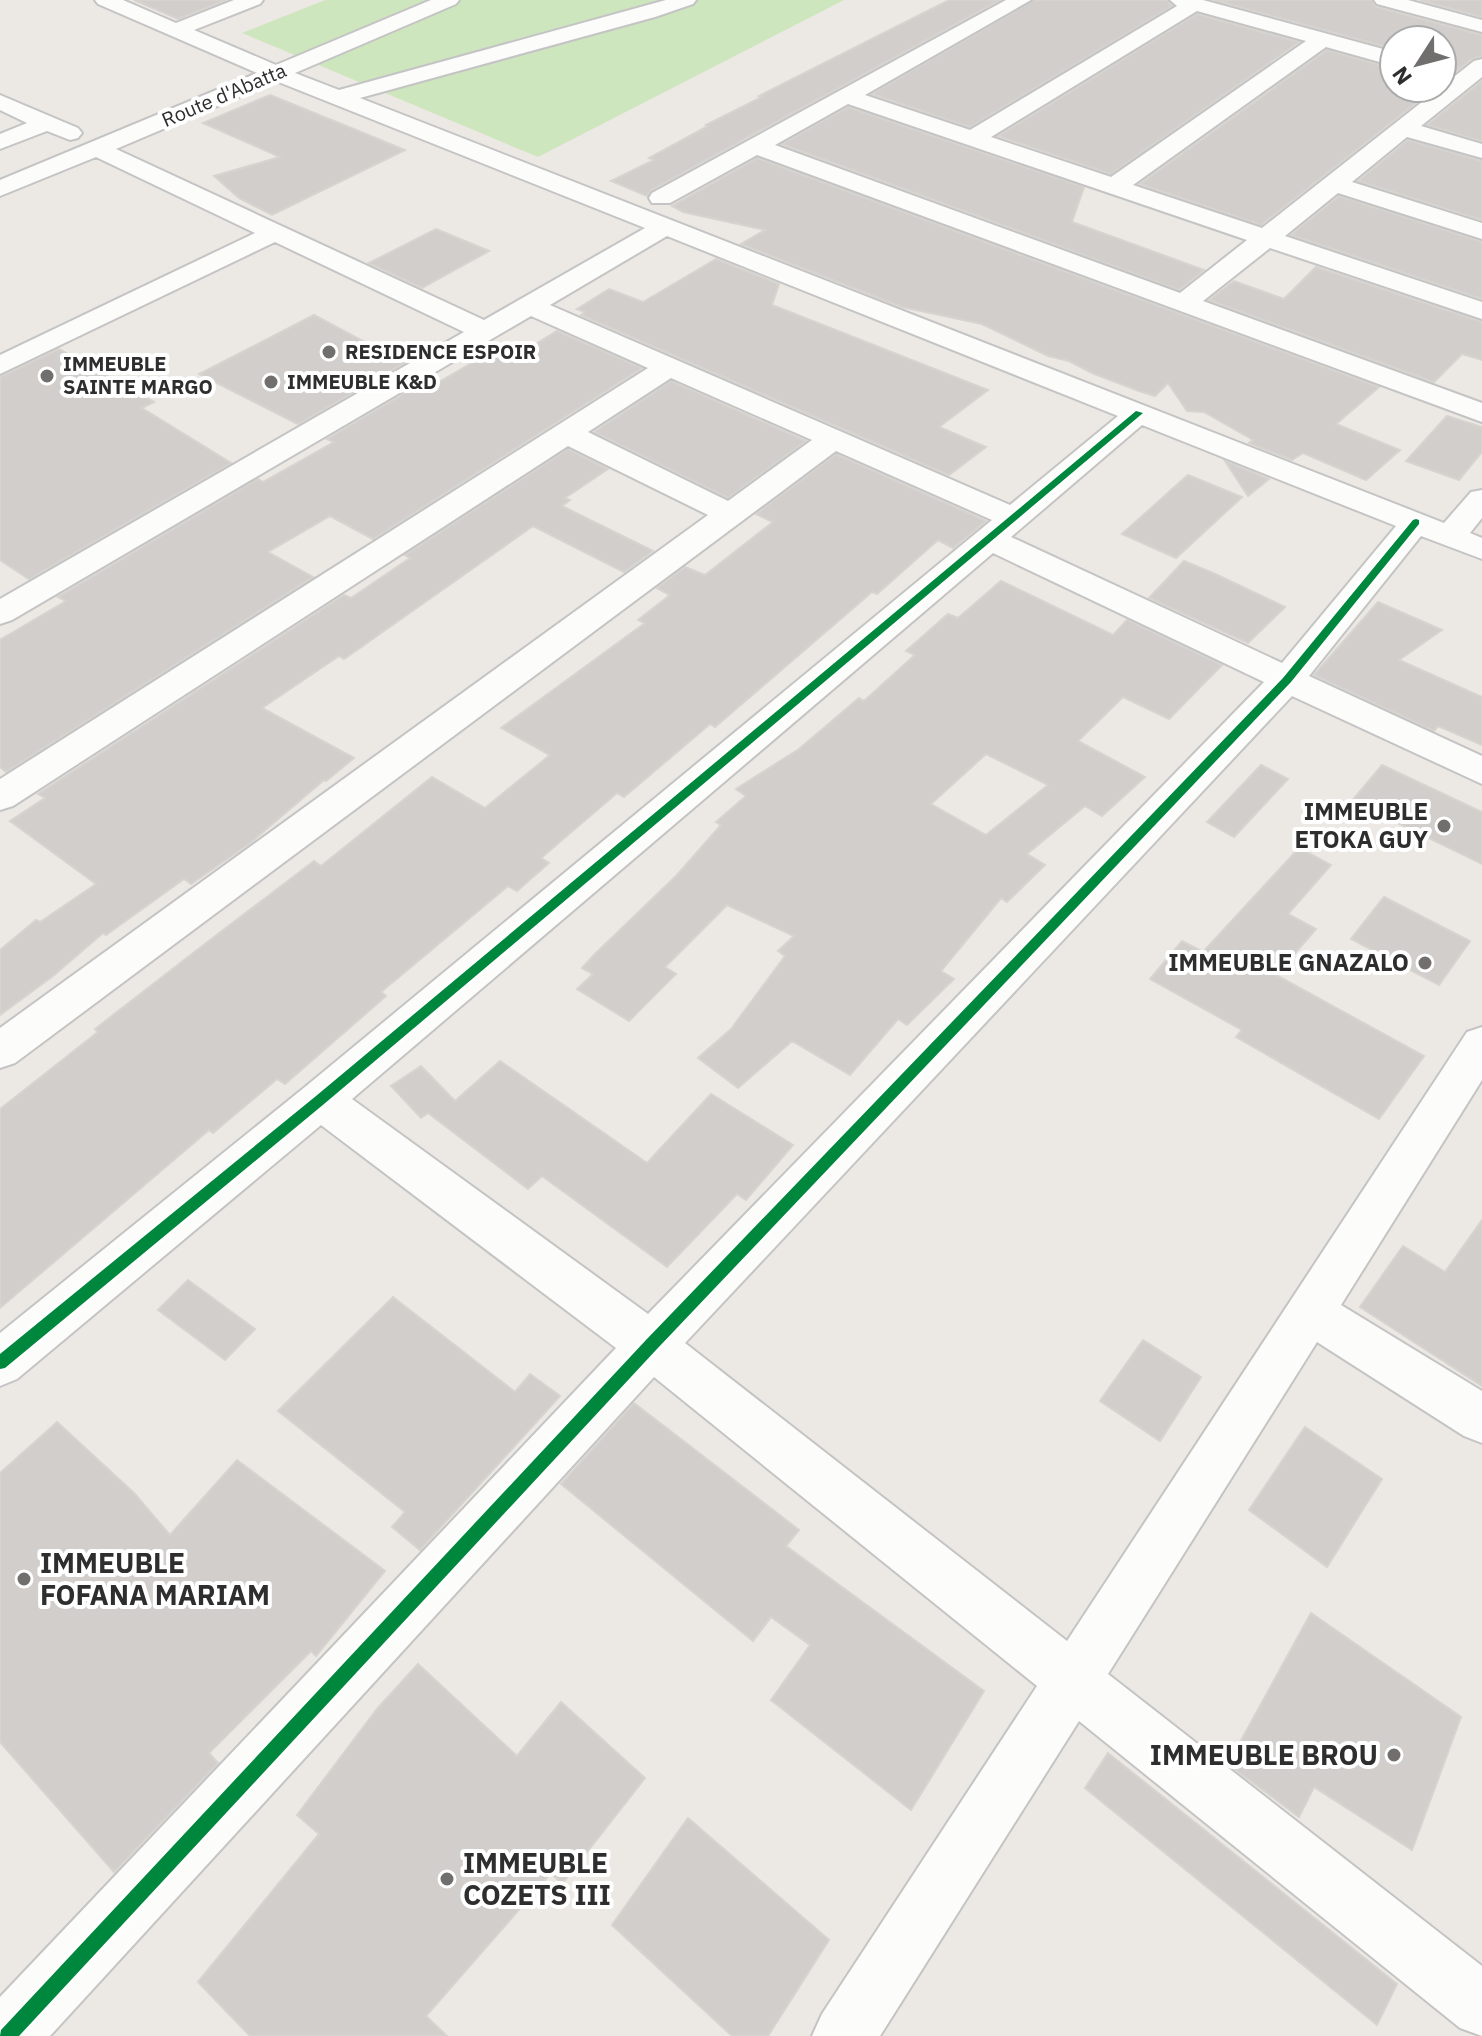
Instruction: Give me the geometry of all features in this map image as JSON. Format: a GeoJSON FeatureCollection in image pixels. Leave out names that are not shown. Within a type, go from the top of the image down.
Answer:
{"type":"FeatureCollection","features":[{"type":"Feature","properties":{"kind":"street"},"geometry":{"type":"LineString","coordinates":[[105,0],[338,97],[663,212],[1139,413],[1482,549]]}},
{"type":"Feature","properties":{"kind":"street","name":"Route d'Abatta"},"geometry":{"type":"LineString","coordinates":[[139,106],[400,0]]}},
{"type":"Feature","properties":{"kind":"street","name":"Route d'Abatta"},"geometry":{"type":"LineString","coordinates":[[0,189],[449,0]]}},
{"type":"Feature","properties":{"kind":"street"},"geometry":{"type":"LineString","coordinates":[[338,97],[686,0]]}},
{"type":"Feature","properties":{"kind":"street"},"geometry":{"type":"LineString","coordinates":[[0,613],[532,307],[758,147],[1021,0]]}},
{"type":"Feature","properties":{"kind":"street"},"geometry":{"type":"LineString","coordinates":[[1384,0],[1482,26]]}},
{"type":"Feature","properties":{"kind":"street"},"geometry":{"type":"LineString","coordinates":[[176,30],[248,1]]}},
{"type":"Feature","properties":{"kind":"street"},"geometry":{"type":"LineString","coordinates":[[973,138],[1187,2],[1378,54]]}},
{"type":"Feature","properties":{"kind":"street"},"geometry":{"type":"LineString","coordinates":[[1115,186],[1323,39]]}},
{"type":"Feature","properties":{"kind":"street"},"geometry":{"type":"LineString","coordinates":[[1183,304],[1404,129],[1477,76]]}},
{"type":"Feature","properties":{"kind":"street"},"geometry":{"type":"LineString","coordinates":[[849,97],[1482,311]]}},
{"type":"Feature","properties":{"kind":"street"},"geometry":{"type":"LineString","coordinates":[[0,102],[70,133]]}},
{"type":"Feature","properties":{"kind":"street"},"geometry":{"type":"LineString","coordinates":[[0,163],[98,122]]}},
{"type":"Feature","properties":{"kind":"street"},"geometry":{"type":"LineString","coordinates":[[0,142],[47,123]]}},
{"type":"Feature","properties":{"kind":"street"},"geometry":{"type":"LineString","coordinates":[[1404,129],[1482,151]]}},
{"type":"Feature","properties":{"kind":"street"},"geometry":{"type":"LineString","coordinates":[[758,147],[1482,413]]}},
{"type":"Feature","properties":{"kind":"street"},"geometry":{"type":"LineString","coordinates":[[97,149],[272,234],[487,332]]}},
{"type":"Feature","properties":{"kind":"street"},"geometry":{"type":"LineString","coordinates":[[1334,184],[1482,231]]}},
{"type":"Feature","properties":{"kind":"street"},"geometry":{"type":"LineString","coordinates":[[0,366],[272,234]]}},
{"type":"Feature","properties":{"kind":"street"},"geometry":{"type":"LineString","coordinates":[[532,307],[834,438],[1287,680],[1482,771]]}},
{"type":"Feature","properties":{"kind":"street"},"geometry":{"type":"LineString","coordinates":[[0,797],[671,366]]}},
{"type":"Feature","properties":{"kind":"street"},"geometry":{"type":"LineString","coordinates":[[0,1363],[320,1100],[1139,413]]}},
{"type":"Feature","properties":{"kind":"street"},"geometry":{"type":"LineString","coordinates":[[566,433],[732,515]]}},
{"type":"Feature","properties":{"kind":"street"},"geometry":{"type":"LineString","coordinates":[[0,1051],[834,438]]}},
{"type":"Feature","properties":{"kind":"street"},"geometry":{"type":"LineString","coordinates":[[7,2036],[651,1345],[1287,680],[1433,529],[1482,499]]}},
{"type":"Feature","properties":{"kind":"street"},"geometry":{"type":"LineString","coordinates":[[844,2036],[1482,1044]]}},
{"type":"Feature","properties":{"kind":"street"},"geometry":{"type":"LineString","coordinates":[[320,1100],[651,1345],[1482,2006]]}},
{"type":"Feature","properties":{"kind":"street"},"geometry":{"type":"LineString","coordinates":[[1309,1311],[1482,1419]]}},
{"type":"Feature","properties":{"kind":"green space"},"geometry":{"type":"Polygon","coordinates":[[[325,0],[844,0],[538,157],[242,33],[325,0]]]}},
{"type":"Feature","properties":{"kind":"building"},"geometry":{"type":"Polygon","coordinates":[[[134,0],[226,0],[178,19],[134,0]]]}},
{"type":"Feature","properties":{"kind":"building"},"geometry":{"type":"Polygon","coordinates":[[[949,0],[1000,0],[651,190],[647,196],[611,181],[654,160],[649,158],[762,97],[759,96],[949,0]]]}},
{"type":"Feature","properties":{"kind":"building"},"geometry":{"type":"Polygon","coordinates":[[[1034,0],[1167,0],[1172,6],[970,127],[872,94],[1034,0]]]}},
{"type":"Feature","properties":{"kind":"building"},"geometry":{"type":"Polygon","coordinates":[[[1214,0],[1371,0],[1376,7],[1440,24],[1378,24],[1378,45],[1214,0]]]}},
{"type":"Feature","properties":{"kind":"building"},"geometry":{"type":"Polygon","coordinates":[[[1420,0],[1482,0],[1482,17],[1420,0]]]}},
{"type":"Feature","properties":{"kind":"building"},"geometry":{"type":"Polygon","coordinates":[[[1197,14],[1299,42],[1111,174],[998,136],[1197,14]]]}},
{"type":"Feature","properties":{"kind":"building"},"geometry":{"type":"Polygon","coordinates":[[[1458,29],[1482,35],[1482,56],[1458,70],[1458,29]]]}},
{"type":"Feature","properties":{"kind":"building"},"geometry":{"type":"Polygon","coordinates":[[[1327,50],[1378,64],[1378,104],[1415,104],[1261,225],[1140,184],[1327,50]]]}},
{"type":"Feature","properties":{"kind":"building"},"geometry":{"type":"Polygon","coordinates":[[[1482,81],[1482,141],[1427,125],[1453,104],[1458,104],[1458,100],[1482,81]]]}},
{"type":"Feature","properties":{"kind":"building"},"geometry":{"type":"Polygon","coordinates":[[[270,95],[405,150],[272,215],[239,198],[214,176],[280,157],[203,123],[270,95]]]}},
{"type":"Feature","properties":{"kind":"building"},"geometry":{"type":"Polygon","coordinates":[[[848,107],[1084,187],[1072,222],[1204,270],[1179,290],[782,144],[848,107]]]}},
{"type":"Feature","properties":{"kind":"building"},"geometry":{"type":"Polygon","coordinates":[[[1408,140],[1482,161],[1482,220],[1358,181],[1408,140]]]}},
{"type":"Feature","properties":{"kind":"building"},"geometry":{"type":"Polygon","coordinates":[[[757,158],[1379,387],[1336,424],[1400,450],[1366,480],[1303,453],[1292,460],[1249,443],[1253,440],[1204,412],[1187,411],[1168,383],[1155,396],[1092,373],[1069,361],[1048,356],[982,324],[902,307],[741,244],[765,230],[683,212],[672,206],[757,158]]]}},
{"type":"Feature","properties":{"kind":"building"},"geometry":{"type":"Polygon","coordinates":[[[1339,196],[1482,242],[1482,299],[1291,235],[1339,196]]]}},
{"type":"Feature","properties":{"kind":"building"},"geometry":{"type":"Polygon","coordinates":[[[436,229],[489,251],[422,288],[369,263],[436,229]]]}},
{"type":"Feature","properties":{"kind":"building"},"geometry":{"type":"Polygon","coordinates":[[[716,259],[779,284],[772,305],[988,390],[939,427],[986,447],[949,475],[581,315],[585,312],[577,309],[609,289],[643,302],[716,259]]]}},
{"type":"Feature","properties":{"kind":"building"},"geometry":{"type":"Polygon","coordinates":[[[1316,267],[1482,322],[1482,360],[1462,354],[1434,382],[1209,300],[1234,281],[1284,299],[1316,267]]]}},
{"type":"Feature","properties":{"kind":"building"},"geometry":{"type":"Polygon","coordinates":[[[314,315],[404,363],[298,424],[199,374],[314,315]]]}},
{"type":"Feature","properties":{"kind":"building"},"geometry":{"type":"Polygon","coordinates":[[[557,331],[642,368],[373,539],[330,516],[268,552],[313,577],[6,772],[0,767],[0,640],[66,601],[58,597],[258,479],[263,482],[334,442],[327,439],[431,378],[439,382],[499,347],[518,355],[557,331]]]}},
{"type":"Feature","properties":{"kind":"building"},"geometry":{"type":"Polygon","coordinates":[[[59,349],[154,402],[142,408],[231,463],[29,579],[0,560],[0,377],[59,349]]]}},
{"type":"Feature","properties":{"kind":"building"},"geometry":{"type":"Polygon","coordinates":[[[671,381],[806,441],[728,498],[594,432],[671,381]]]}},
{"type":"Feature","properties":{"kind":"building"},"geometry":{"type":"Polygon","coordinates":[[[1447,416],[1482,427],[1482,452],[1459,480],[1406,461],[1447,416]]]}},
{"type":"Feature","properties":{"kind":"building"},"geometry":{"type":"Polygon","coordinates":[[[568,449],[608,469],[565,498],[570,500],[562,506],[653,551],[624,572],[533,526],[344,659],[339,656],[262,708],[354,758],[250,843],[191,884],[184,879],[106,935],[103,933],[53,976],[0,1015],[0,950],[36,920],[40,922],[96,884],[10,821],[45,798],[38,794],[344,595],[351,598],[410,558],[405,555],[568,449]]]}},
{"type":"Feature","properties":{"kind":"building"},"geometry":{"type":"Polygon","coordinates":[[[836,454],[986,521],[953,548],[938,540],[877,594],[872,592],[715,727],[710,724],[624,797],[617,793],[541,858],[549,863],[517,891],[508,886],[381,992],[386,996],[285,1084],[277,1079],[213,1133],[209,1130],[0,1308],[0,1109],[98,1032],[95,1029],[197,950],[314,861],[321,866],[432,777],[485,808],[550,755],[501,728],[645,623],[638,620],[670,595],[657,588],[685,567],[705,575],[773,522],[756,514],[836,454]]]}},
{"type":"Feature","properties":{"kind":"building"},"geometry":{"type":"Polygon","coordinates":[[[1225,461],[1269,479],[1248,496],[1225,461]]]}},
{"type":"Feature","properties":{"kind":"building"},"geometry":{"type":"Polygon","coordinates":[[[1188,475],[1242,497],[1176,558],[1122,534],[1188,475]]]}},
{"type":"Feature","properties":{"kind":"building"},"geometry":{"type":"Polygon","coordinates":[[[1184,561],[1285,607],[1248,643],[1149,598],[1184,561]]]}},
{"type":"Feature","properties":{"kind":"building"},"geometry":{"type":"Polygon","coordinates":[[[1001,581],[1113,635],[1127,620],[1222,665],[1169,719],[1123,697],[1078,741],[1145,777],[1102,816],[1085,806],[1027,854],[1045,865],[1007,902],[1001,898],[941,971],[954,979],[907,1025],[898,1019],[850,1075],[792,1041],[738,1088],[698,1058],[731,1029],[785,956],[778,951],[794,936],[727,905],[665,967],[676,974],[629,1021],[577,989],[593,974],[582,968],[677,875],[721,825],[716,822],[746,796],[736,789],[799,749],[859,698],[864,701],[915,655],[906,651],[948,614],[958,618],[1001,581]],[[986,754],[931,804],[986,835],[1048,785],[986,754]]]}},
{"type":"Feature","properties":{"kind":"building"},"geometry":{"type":"Polygon","coordinates":[[[1378,602],[1442,630],[1399,660],[1482,697],[1482,745],[1438,726],[1434,731],[1314,675],[1378,602]]]}},
{"type":"Feature","properties":{"kind":"building"},"geometry":{"type":"Polygon","coordinates":[[[1261,765],[1288,779],[1234,837],[1207,822],[1261,765]]]}},
{"type":"Feature","properties":{"kind":"building","name":"IMMEUBLE ETOKA GUY"},"geometry":{"type":"Polygon","coordinates":[[[1382,765],[1482,812],[1482,864],[1352,801],[1382,765]]]}},
{"type":"Feature","properties":{"kind":"building"},"geometry":{"type":"Polygon","coordinates":[[[1299,848],[1331,865],[1288,914],[1316,929],[1276,975],[1424,1056],[1379,1119],[1236,1037],[1242,1030],[1150,979],[1182,941],[1203,952],[1299,848]]]}},
{"type":"Feature","properties":{"kind":"building","name":"IMMEUBLE GNAZALO"},"geometry":{"type":"Polygon","coordinates":[[[1384,897],[1470,941],[1439,985],[1351,939],[1384,897]]]}},
{"type":"Feature","properties":{"kind":"building"},"geometry":{"type":"Polygon","coordinates":[[[500,1061],[647,1163],[711,1094],[793,1145],[746,1200],[737,1194],[667,1267],[542,1176],[528,1189],[428,1113],[421,1118],[391,1086],[421,1066],[455,1101],[500,1061]]]}},
{"type":"Feature","properties":{"kind":"building"},"geometry":{"type":"Polygon","coordinates":[[[1482,1220],[1482,1386],[1360,1307],[1403,1246],[1445,1272],[1482,1220]]]}},
{"type":"Feature","properties":{"kind":"building"},"geometry":{"type":"Polygon","coordinates":[[[188,1280],[255,1329],[225,1360],[158,1310],[188,1280]]]}},
{"type":"Feature","properties":{"kind":"building"},"geometry":{"type":"Polygon","coordinates":[[[393,1297],[515,1392],[530,1374],[560,1396],[420,1550],[392,1527],[405,1512],[278,1411],[393,1297]]]}},
{"type":"Feature","properties":{"kind":"building"},"geometry":{"type":"Polygon","coordinates":[[[1143,1340],[1201,1377],[1160,1441],[1100,1401],[1143,1340]]]}},
{"type":"Feature","properties":{"kind":"building"},"geometry":{"type":"Polygon","coordinates":[[[634,1403],[799,1530],[786,1546],[984,1691],[911,1810],[771,1700],[810,1645],[771,1617],[753,1641],[561,1484],[634,1403]]]}},
{"type":"Feature","properties":{"kind":"building"},"geometry":{"type":"Polygon","coordinates":[[[57,1422],[134,1493],[170,1535],[237,1460],[385,1571],[316,1656],[311,1651],[209,1753],[218,1763],[114,1872],[0,1742],[0,1473],[57,1422]]]}},
{"type":"Feature","properties":{"kind":"building"},"geometry":{"type":"Polygon","coordinates":[[[1305,1427],[1382,1479],[1327,1567],[1249,1510],[1305,1427]]]}},
{"type":"Feature","properties":{"kind":"building"},"geometry":{"type":"Polygon","coordinates":[[[1311,1613],[1461,1717],[1412,1850],[1314,1787],[1299,1817],[1228,1764],[1311,1613]]]}},
{"type":"Feature","properties":{"kind":"building"},"geometry":{"type":"Polygon","coordinates":[[[418,1664],[517,1756],[561,1702],[645,1778],[562,1884],[551,1873],[426,2016],[447,2036],[250,2036],[198,1982],[319,1834],[297,1815],[377,1709],[418,1664]]]}},
{"type":"Feature","properties":{"kind":"building"},"geometry":{"type":"Polygon","coordinates":[[[1108,1753],[1397,1984],[1377,2025],[1085,1788],[1108,1753]]]}},
{"type":"Feature","properties":{"kind":"building"},"geometry":{"type":"Polygon","coordinates":[[[688,1818],[829,1940],[768,2036],[732,2036],[612,1925],[688,1818]]]}},
{"type":"Feature","properties":{"kind":"cycle path"},"geometry":{"type":"LineString","coordinates":[[0,1363],[320,1100],[1139,413]]}},
{"type":"Feature","properties":{"kind":"cycle path"},"geometry":{"type":"LineString","coordinates":[[7,2036],[651,1345],[1287,680],[1416,522]]}},
{"type":"Feature","properties":{"kind":"place","name":"RESIDENCE ESPOIR"},"geometry":{"type":"Point","coordinates":[329,352]}},
{"type":"Feature","properties":{"kind":"place","name":"IMMEUBLE SAINTE MARGO"},"geometry":{"type":"Point","coordinates":[47,376]}},
{"type":"Feature","properties":{"kind":"place","name":"IMMEUBLE K&D"},"geometry":{"type":"Point","coordinates":[271,382]}},
{"type":"Feature","properties":{"kind":"place","name":"IMMEUBLE ETOKA GUY"},"geometry":{"type":"Point","coordinates":[1444,826]}},
{"type":"Feature","properties":{"kind":"place","name":"IMMEUBLE GNAZALO"},"geometry":{"type":"Point","coordinates":[1425,963]}},
{"type":"Feature","properties":{"kind":"place","name":"IMMEUBLE FOFANA MARIAM"},"geometry":{"type":"Point","coordinates":[24,1579]}},
{"type":"Feature","properties":{"kind":"place","name":"IMMEUBLE BROU"},"geometry":{"type":"Point","coordinates":[1394,1755]}},
{"type":"Feature","properties":{"kind":"place","name":"IMMEUBLE COZETS III"},"geometry":{"type":"Point","coordinates":[447,1879]}}]}
